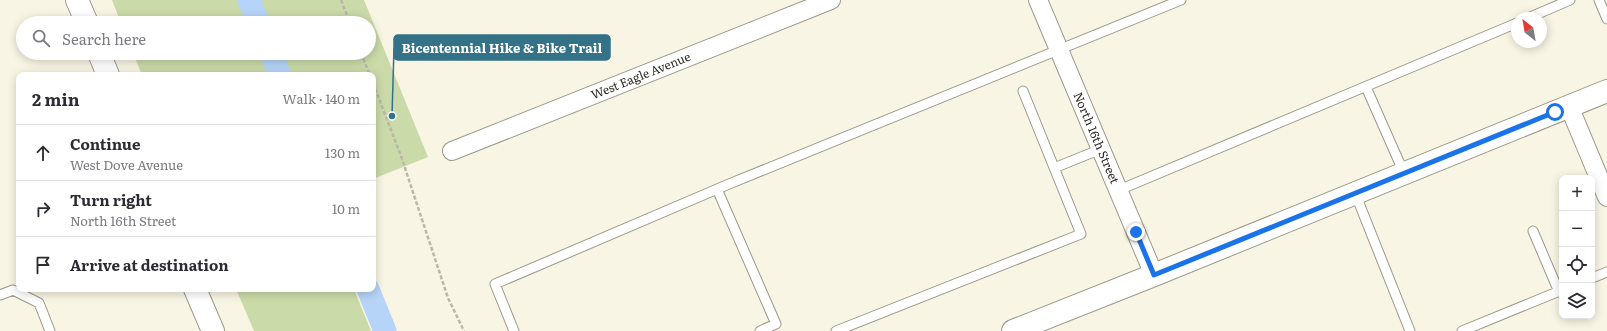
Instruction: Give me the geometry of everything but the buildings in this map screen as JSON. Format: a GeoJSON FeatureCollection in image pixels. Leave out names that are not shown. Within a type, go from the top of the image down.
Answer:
{"type":"FeatureCollection","features":[{"type":"Feature","properties":{"kind":"main road"},"geometry":{"type":"LineString","coordinates":[[77,0],[84,16]]}},
{"type":"Feature","properties":{"kind":"main road"},"geometry":{"type":"LineString","coordinates":[[102,60],[107,72]]}},
{"type":"Feature","properties":{"kind":"main road"},"geometry":{"type":"LineString","coordinates":[[1013,331],[1607,91]]}},
{"type":"Feature","properties":{"kind":"main road"},"geometry":{"type":"LineString","coordinates":[[197,292],[213,331]]}},
{"type":"Feature","properties":{"kind":"street","name":"West Eagle Avenue"},"geometry":{"type":"LineString","coordinates":[[452,151],[831,0]]}},
{"type":"Feature","properties":{"kind":"street","name":"North 16th Street"},"geometry":{"type":"LineString","coordinates":[[1038,0],[1154,275]]}},
{"type":"Feature","properties":{"kind":"street"},"geometry":{"type":"LineString","coordinates":[[1569,106],[1607,197]]}},
{"type":"Feature","properties":{"kind":"lane"},"geometry":{"type":"LineString","coordinates":[[514,331],[495,284],[717,189],[1181,0]]}},
{"type":"Feature","properties":{"kind":"lane"},"geometry":{"type":"LineString","coordinates":[[1542,12],[1570,0]]}},
{"type":"Feature","properties":{"kind":"lane"},"geometry":{"type":"LineString","coordinates":[[1599,0],[1607,18]]}},
{"type":"Feature","properties":{"kind":"lane"},"geometry":{"type":"LineString","coordinates":[[1119,190],[1511,26]]}},
{"type":"Feature","properties":{"kind":"lane"},"geometry":{"type":"LineString","coordinates":[[1366,87],[1404,173]]}},
{"type":"Feature","properties":{"kind":"lane"},"geometry":{"type":"LineString","coordinates":[[836,331],[1081,234],[1023,91]]}},
{"type":"Feature","properties":{"kind":"lane"},"geometry":{"type":"LineString","coordinates":[[1054,168],[1101,149]]}},
{"type":"Feature","properties":{"kind":"lane"},"geometry":{"type":"LineString","coordinates":[[717,189],[776,324],[760,331]]}},
{"type":"Feature","properties":{"kind":"lane"},"geometry":{"type":"LineString","coordinates":[[1355,193],[1410,331]]}},
{"type":"Feature","properties":{"kind":"lane"},"geometry":{"type":"LineString","coordinates":[[1533,231],[1559,289]]}},
{"type":"Feature","properties":{"kind":"lane"},"geometry":{"type":"LineString","coordinates":[[1595,277],[1607,272]]}},
{"type":"Feature","properties":{"kind":"lane"},"geometry":{"type":"LineString","coordinates":[[0,295],[13,290],[16,292]]}},
{"type":"Feature","properties":{"kind":"lane"},"geometry":{"type":"LineString","coordinates":[[1462,331],[1559,291]]}},
{"type":"Feature","properties":{"kind":"lane"},"geometry":{"type":"LineString","coordinates":[[17,292],[39,303],[50,331]]}},
{"type":"Feature","properties":{"kind":"path"},"geometry":{"type":"LineString","coordinates":[[341,0],[347,16]]}},
{"type":"Feature","properties":{"kind":"path"},"geometry":{"type":"LineString","coordinates":[[364,60],[369,72]]}},
{"type":"Feature","properties":{"kind":"path"},"geometry":{"type":"LineString","coordinates":[[376,91],[401,156],[448,298],[464,331]]}},
{"type":"Feature","properties":{"kind":"green space"},"geometry":{"type":"Polygon","coordinates":[[[112,0],[364,0],[371,16],[118,16],[112,0]]]}},
{"type":"Feature","properties":{"kind":"green space"},"geometry":{"type":"Polygon","coordinates":[[[376,29],[428,157],[376,178],[376,72],[141,72],[136,60],[376,60],[376,29]]]}},
{"type":"Feature","properties":{"kind":"green space"},"geometry":{"type":"Polygon","coordinates":[[[237,292],[355,292],[371,331],[254,331],[237,292]]]}},
{"type":"Feature","properties":{"kind":"waterway"},"geometry":{"type":"LineString","coordinates":[[249,0],[255,16]]}},
{"type":"Feature","properties":{"kind":"waterway"},"geometry":{"type":"LineString","coordinates":[[274,60],[279,72]]}},
{"type":"Feature","properties":{"kind":"waterway"},"geometry":{"type":"LineString","coordinates":[[369,292],[385,331]]}},
{"type":"Feature","properties":{"kind":"place","name":"Bicentennial Hike & Bike Trail"},"geometry":{"type":"Point","coordinates":[392,116]}},
{"type":"Feature","properties":{"kind":"route"},"geometry":{"type":"LineString","coordinates":[[1136,232],[1154,275],[1555,112]]}}]}
